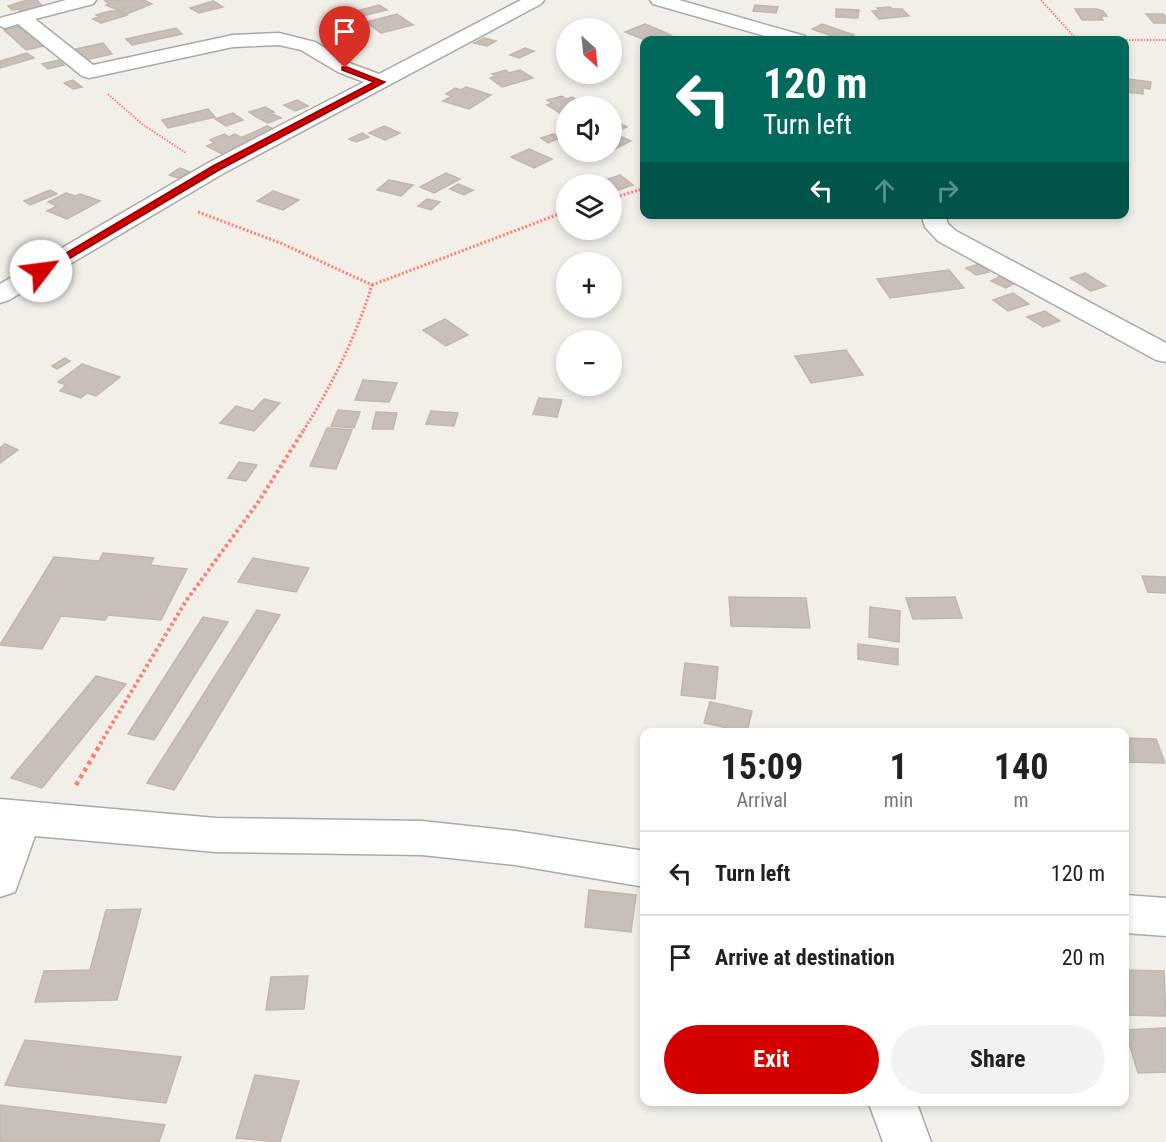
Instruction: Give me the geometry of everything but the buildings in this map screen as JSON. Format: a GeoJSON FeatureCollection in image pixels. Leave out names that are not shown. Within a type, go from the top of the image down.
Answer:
{"type":"FeatureCollection","features":[{"type":"Feature","properties":{"kind":"street"},"geometry":{"type":"LineString","coordinates":[[0,23],[87,0]]}},
{"type":"Feature","properties":{"kind":"street"},"geometry":{"type":"LineString","coordinates":[[0,295],[216,168],[535,0]]}},
{"type":"Feature","properties":{"kind":"street"},"geometry":{"type":"LineString","coordinates":[[659,0],[784,36]]}},
{"type":"Feature","properties":{"kind":"street"},"geometry":{"type":"LineString","coordinates":[[21,17],[89,72],[214,45],[279,39],[308,46],[352,72],[381,82]]}},
{"type":"Feature","properties":{"kind":"street"},"geometry":{"type":"LineString","coordinates":[[935,219],[937,226],[947,237],[1166,354]]}},
{"type":"Feature","properties":{"kind":"street"},"geometry":{"type":"LineString","coordinates":[[0,879],[26,818],[216,835],[422,838],[515,848],[640,868]]}},
{"type":"Feature","properties":{"kind":"street"},"geometry":{"type":"LineString","coordinates":[[1129,915],[1166,917]]}},
{"type":"Feature","properties":{"kind":"street"},"geometry":{"type":"LineString","coordinates":[[894,1106],[907,1142]]}},
{"type":"Feature","properties":{"kind":"path"},"geometry":{"type":"LineString","coordinates":[[1041,0],[1073,36]]}},
{"type":"Feature","properties":{"kind":"path"},"geometry":{"type":"LineString","coordinates":[[1129,40],[1166,40]]}},
{"type":"Feature","properties":{"kind":"path"},"geometry":{"type":"LineString","coordinates":[[89,72],[99,86],[142,124],[188,154],[216,168]]}},
{"type":"Feature","properties":{"kind":"path"},"geometry":{"type":"LineString","coordinates":[[622,195],[640,190]]}},
{"type":"Feature","properties":{"kind":"path"},"geometry":{"type":"LineString","coordinates":[[164,198],[283,244],[372,285],[556,215]]}},
{"type":"Feature","properties":{"kind":"path"},"geometry":{"type":"LineString","coordinates":[[26,818],[259,501],[316,410],[361,322],[372,285]]}},
{"type":"Feature","properties":{"kind":"route"},"geometry":{"type":"LineString","coordinates":[[41,271],[216,168],[381,82],[360,76],[345,68]]}}]}
